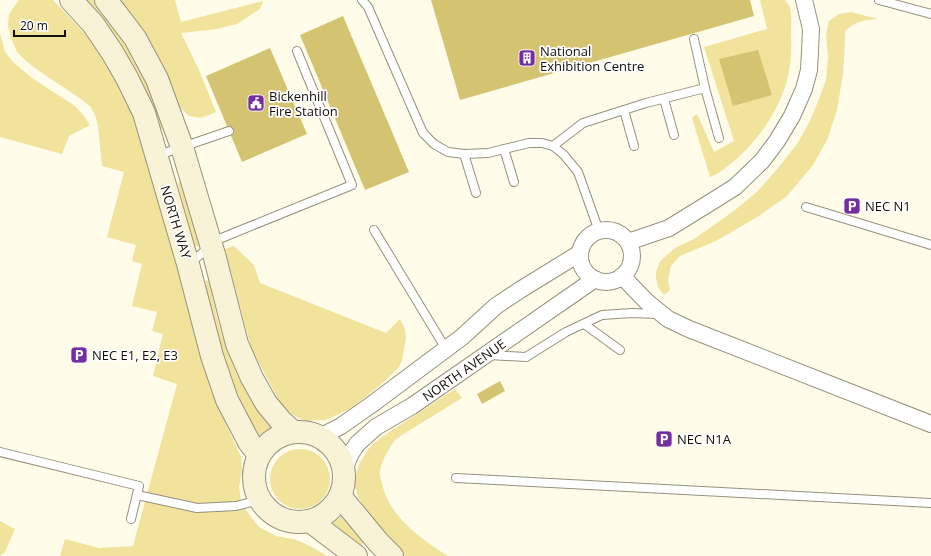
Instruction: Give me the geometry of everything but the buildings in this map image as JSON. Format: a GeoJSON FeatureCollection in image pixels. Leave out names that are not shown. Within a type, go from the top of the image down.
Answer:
{"type":"FeatureCollection","features":[{"type":"Feature","properties":{"kind":"street","name":"NORTH WAY"},"geometry":{"type":"LineString","coordinates":[[70,0],[93,24],[112,52],[127,78],[144,113],[188,264],[212,356],[227,400],[243,432],[259,456]]}},
{"type":"Feature","properties":{"kind":"street","name":"NORTH WAY"},"geometry":{"type":"LineString","coordinates":[[106,0],[135,38],[157,79],[182,147],[211,246],[237,344],[252,378],[266,403],[280,420],[293,432]]}},
{"type":"Feature","properties":{"kind":"street"},"geometry":{"type":"LineString","coordinates":[[628,242],[669,228],[704,208],[735,187],[762,161],[777,141],[792,116],[804,89],[809,70],[811,29],[804,0]]}},
{"type":"Feature","properties":{"kind":"street"},"geometry":{"type":"LineString","coordinates":[[608,230],[621,235],[628,242],[631,251],[632,257],[630,266],[622,276],[608,282],[595,279],[588,274],[583,268],[580,259],[582,245],[586,239],[593,233],[599,231],[608,230]]}},
{"type":"Feature","properties":{"kind":"street","name":"NORTH AVENUE"},"geometry":{"type":"LineString","coordinates":[[320,437],[341,426],[365,410],[446,349],[496,306],[580,253]]}},
{"type":"Feature","properties":{"kind":"street"},"geometry":{"type":"LineString","coordinates":[[622,276],[647,302],[668,318],[689,329],[931,424]]}},
{"type":"Feature","properties":{"kind":"street","name":"NORTH AVENUE"},"geometry":{"type":"LineString","coordinates":[[344,470],[350,455],[357,444],[376,427],[412,406],[595,279]]}},
{"type":"Feature","properties":{"kind":"street"},"geometry":{"type":"LineString","coordinates":[[293,432],[307,432],[320,437],[331,445],[340,457],[344,470],[344,484],[335,505],[319,518],[298,523],[287,521],[276,516],[267,509],[259,500],[255,489],[254,478],[255,466],[265,447],[273,440],[293,432]]}},
{"type":"Feature","properties":{"kind":"street"},"geometry":{"type":"LineString","coordinates":[[340,496],[378,542],[392,556]]}},
{"type":"Feature","properties":{"kind":"street"},"geometry":{"type":"LineString","coordinates":[[310,521],[356,556]]}},
{"type":"Feature","properties":{"kind":"lane"},"geometry":{"type":"LineString","coordinates":[[362,0],[368,7],[423,133],[434,144],[448,152],[464,154],[488,153],[529,143],[542,142],[553,146],[564,155],[578,172],[599,231]]}},
{"type":"Feature","properties":{"kind":"lane"},"geometry":{"type":"LineString","coordinates":[[879,0],[931,14]]}},
{"type":"Feature","properties":{"kind":"lane"},"geometry":{"type":"LineString","coordinates":[[694,39],[705,88],[719,138]]}},
{"type":"Feature","properties":{"kind":"lane"},"geometry":{"type":"LineString","coordinates":[[188,264],[219,239],[352,185],[297,51]]}},
{"type":"Feature","properties":{"kind":"lane"},"geometry":{"type":"LineString","coordinates":[[553,146],[583,123],[664,98],[705,88]]}},
{"type":"Feature","properties":{"kind":"lane"},"geometry":{"type":"LineString","coordinates":[[664,98],[674,135]]}},
{"type":"Feature","properties":{"kind":"lane"},"geometry":{"type":"LineString","coordinates":[[624,110],[634,146]]}},
{"type":"Feature","properties":{"kind":"lane"},"geometry":{"type":"LineString","coordinates":[[156,156],[229,131]]}},
{"type":"Feature","properties":{"kind":"lane"},"geometry":{"type":"LineString","coordinates":[[504,149],[514,182]]}},
{"type":"Feature","properties":{"kind":"lane"},"geometry":{"type":"LineString","coordinates":[[464,154],[476,193]]}},
{"type":"Feature","properties":{"kind":"lane"},"geometry":{"type":"LineString","coordinates":[[806,207],[931,246]]}},
{"type":"Feature","properties":{"kind":"lane"},"geometry":{"type":"LineString","coordinates":[[374,230],[446,349]]}},
{"type":"Feature","properties":{"kind":"lane"},"geometry":{"type":"LineString","coordinates":[[486,355],[526,357],[566,332],[602,315],[632,313],[663,314]]}},
{"type":"Feature","properties":{"kind":"lane"},"geometry":{"type":"LineString","coordinates":[[584,324],[620,350]]}},
{"type":"Feature","properties":{"kind":"lane"},"geometry":{"type":"LineString","coordinates":[[0,452],[139,486],[131,519]]}},
{"type":"Feature","properties":{"kind":"lane"},"geometry":{"type":"LineString","coordinates":[[456,478],[931,503]]}},
{"type":"Feature","properties":{"kind":"lane"},"geometry":{"type":"LineString","coordinates":[[137,495],[197,508],[236,506],[259,500]]}},
{"type":"Feature","properties":{"kind":"shaded area"},"geometry":{"type":"Polygon","coordinates":[[[19,0],[53,0],[89,39],[113,75],[128,104],[169,233],[214,398],[241,457],[242,470],[239,487],[241,500],[248,513],[259,527],[276,536],[297,540],[327,556],[60,556],[65,539],[99,548],[133,546],[177,384],[153,376],[163,334],[152,331],[157,312],[132,306],[142,264],[132,261],[136,245],[107,237],[124,172],[102,166],[98,126],[95,115],[90,106],[39,71],[17,52],[11,38],[8,25],[9,14],[19,0]]]}},
{"type":"Feature","properties":{"kind":"shaded area"},"geometry":{"type":"Polygon","coordinates":[[[82,0],[95,0],[112,21],[143,71],[167,127],[159,130],[82,0]]]}},
{"type":"Feature","properties":{"kind":"shaded area"},"geometry":{"type":"Polygon","coordinates":[[[118,0],[175,0],[181,22],[263,1],[260,9],[237,24],[217,29],[181,33],[199,70],[216,112],[201,118],[189,116],[174,102],[118,0]]]}},
{"type":"Feature","properties":{"kind":"shaded area"},"geometry":{"type":"Polygon","coordinates":[[[760,0],[785,0],[790,8],[791,52],[786,84],[782,96],[770,119],[755,140],[738,158],[717,174],[710,177],[692,118],[697,114],[714,152],[734,141],[704,47],[767,29],[760,0]]]}},
{"type":"Feature","properties":{"kind":"shaded area"},"geometry":{"type":"Polygon","coordinates":[[[851,12],[878,19],[860,22],[845,31],[843,74],[837,110],[827,140],[813,165],[787,196],[759,216],[716,241],[680,256],[671,266],[668,280],[670,290],[664,295],[658,287],[656,278],[656,272],[660,261],[675,248],[694,239],[735,210],[758,191],[797,144],[810,121],[826,80],[828,57],[826,34],[829,21],[839,14],[851,12]]]}},
{"type":"Feature","properties":{"kind":"shaded area"},"geometry":{"type":"Polygon","coordinates":[[[0,33],[5,52],[13,62],[32,78],[75,106],[90,125],[69,136],[62,154],[0,137],[0,33]]]}},
{"type":"Feature","properties":{"kind":"shaded area"},"geometry":{"type":"Polygon","coordinates":[[[179,181],[183,181],[199,241],[199,247],[194,245],[178,185],[179,181]]]}},
{"type":"Feature","properties":{"kind":"shaded area"},"geometry":{"type":"Polygon","coordinates":[[[234,246],[254,265],[260,283],[386,333],[400,319],[405,329],[406,338],[402,360],[399,367],[386,380],[353,407],[325,420],[305,421],[284,410],[251,348],[225,249],[234,246]]]}},
{"type":"Feature","properties":{"kind":"shaded area"},"geometry":{"type":"Polygon","coordinates":[[[209,280],[223,339],[234,366],[247,392],[271,428],[259,438],[227,371],[203,282],[209,280]]]}},
{"type":"Feature","properties":{"kind":"shaded area"},"geometry":{"type":"Polygon","coordinates":[[[455,389],[462,398],[402,435],[394,442],[383,460],[380,475],[385,495],[391,506],[407,526],[448,556],[405,556],[367,511],[358,497],[354,482],[359,464],[369,448],[382,437],[455,389]]]}},
{"type":"Feature","properties":{"kind":"shaded area"},"geometry":{"type":"Polygon","coordinates":[[[294,449],[306,449],[317,454],[325,462],[330,473],[328,491],[317,504],[306,509],[294,509],[283,504],[275,496],[270,485],[270,473],[275,462],[283,454],[294,449]]]}},
{"type":"Feature","properties":{"kind":"shaded area"},"geometry":{"type":"Polygon","coordinates":[[[342,516],[364,542],[361,545],[332,524],[342,516]]]}},
{"type":"Feature","properties":{"kind":"shaded area"},"geometry":{"type":"Polygon","coordinates":[[[0,521],[15,529],[5,552],[0,556],[0,521]]]}},
{"type":"Feature","properties":{"kind":"place","name":"National Exhibition Centre"},"geometry":{"type":"Point","coordinates":[527,58]}},
{"type":"Feature","properties":{"kind":"place","name":"Bickenhill Fire Station"},"geometry":{"type":"Point","coordinates":[256,103]}},
{"type":"Feature","properties":{"kind":"place","name":"NEC N1"},"geometry":{"type":"Point","coordinates":[852,206]}},
{"type":"Feature","properties":{"kind":"place","name":"NEC E1, E2, E3"},"geometry":{"type":"Point","coordinates":[79,355]}},
{"type":"Feature","properties":{"kind":"place","name":"NEC N1A"},"geometry":{"type":"Point","coordinates":[664,439]}}]}
